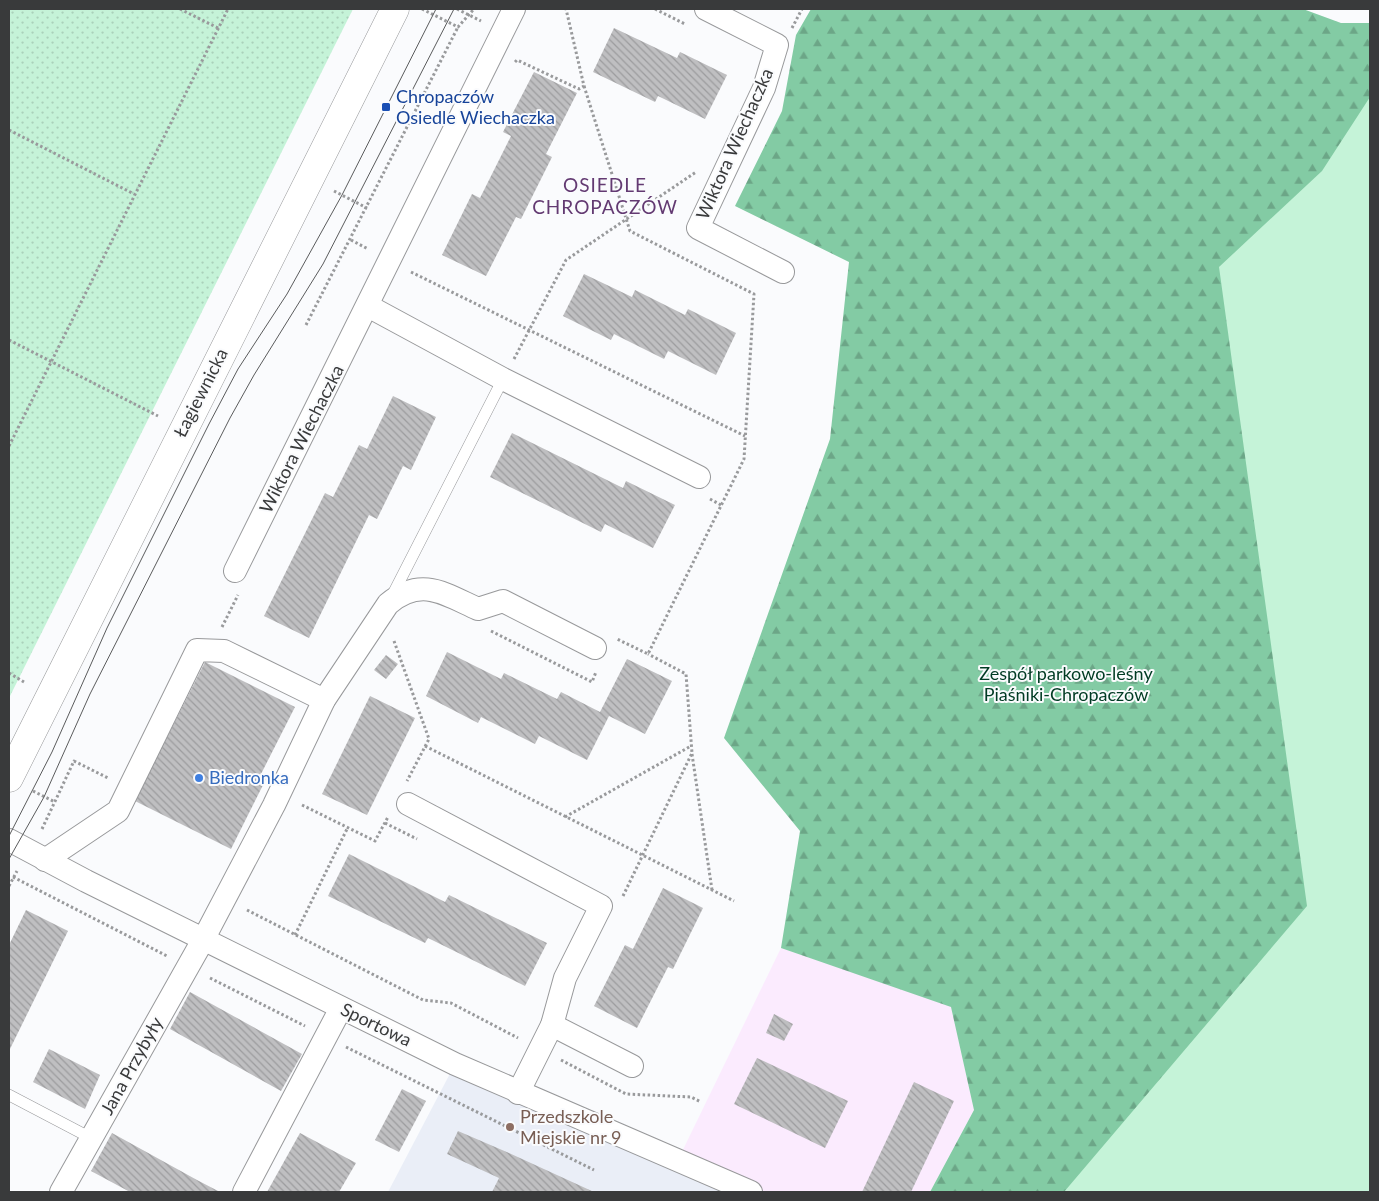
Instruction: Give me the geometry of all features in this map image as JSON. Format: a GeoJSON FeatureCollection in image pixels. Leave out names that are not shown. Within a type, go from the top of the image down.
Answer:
{"type":"FeatureCollection","features":[{"type":"Feature","properties":{"kind":"street","name":"Łagiewnicka"},"geometry":{"type":"LineString","coordinates":[[18,783],[395,9]]}},
{"type":"Feature","properties":{"kind":"street","name":"Wiktora Wiechaczka"},"geometry":{"type":"LineString","coordinates":[[235,571],[514,9]]}},
{"type":"Feature","properties":{"kind":"street","name":"Wiktora Wiechaczka"},"geometry":{"type":"LineString","coordinates":[[706,9],[778,45],[764,88],[698,228],[783,272]]}},
{"type":"Feature","properties":{"kind":"street"},"geometry":{"type":"LineString","coordinates":[[368,306],[503,379],[698,477]]}},
{"type":"Feature","properties":{"kind":"street"},"geometry":{"type":"LineString","coordinates":[[388,604],[396,597],[419,588],[432,589],[478,609],[504,601],[602,650]]}},
{"type":"Feature","properties":{"kind":"street","name":"Jana Przybyły"},"geometry":{"type":"LineString","coordinates":[[61,1192],[203,940],[274,805],[324,700],[388,604]]}},
{"type":"Feature","properties":{"kind":"street"},"geometry":{"type":"LineString","coordinates":[[38,856],[118,811],[197,650],[224,651],[324,700]]}},
{"type":"Feature","properties":{"kind":"street"},"geometry":{"type":"LineString","coordinates":[[400,803],[602,906],[565,978],[552,1025],[518,1093]]}},
{"type":"Feature","properties":{"kind":"street","name":"Sportowa"},"geometry":{"type":"LineString","coordinates":[[9,840],[203,940],[518,1093],[751,1192]]}},
{"type":"Feature","properties":{"kind":"street"},"geometry":{"type":"LineString","coordinates":[[244,1192],[341,1008]]}},
{"type":"Feature","properties":{"kind":"street"},"geometry":{"type":"LineString","coordinates":[[552,1025],[632,1066]]}},
{"type":"Feature","properties":{"kind":"lane"},"geometry":{"type":"LineString","coordinates":[[388,604],[503,379]]}},
{"type":"Feature","properties":{"kind":"lane"},"geometry":{"type":"LineString","coordinates":[[9,1095],[91,1138]]}},
{"type":"Feature","properties":{"kind":"path"},"geometry":{"type":"LineString","coordinates":[[180,9],[218,28]]}},
{"type":"Feature","properties":{"kind":"path"},"geometry":{"type":"LineString","coordinates":[[9,446],[228,9]]}},
{"type":"Feature","properties":{"kind":"path"},"geometry":{"type":"LineString","coordinates":[[421,9],[458,28]]}},
{"type":"Feature","properties":{"kind":"path"},"geometry":{"type":"LineString","coordinates":[[306,325],[458,28],[474,9]]}},
{"type":"Feature","properties":{"kind":"path"},"geometry":{"type":"LineString","coordinates":[[566,9],[584,86],[630,231],[754,294],[744,459],[648,654]]}},
{"type":"Feature","properties":{"kind":"path"},"geometry":{"type":"LineString","coordinates":[[655,9],[690,26]]}},
{"type":"Feature","properties":{"kind":"path"},"geometry":{"type":"LineString","coordinates":[[789,35],[802,9]]}},
{"type":"Feature","properties":{"kind":"path"},"geometry":{"type":"LineString","coordinates":[[535,68],[580,89],[584,86]]}},
{"type":"Feature","properties":{"kind":"path"},"geometry":{"type":"LineString","coordinates":[[9,130],[134,194]]}},
{"type":"Feature","properties":{"kind":"path"},"geometry":{"type":"LineString","coordinates":[[503,379],[566,260],[697,171]]}},
{"type":"Feature","properties":{"kind":"path"},"geometry":{"type":"LineString","coordinates":[[326,186],[367,208]]}},
{"type":"Feature","properties":{"kind":"path"},"geometry":{"type":"LineString","coordinates":[[351,240],[745,436]]}},
{"type":"Feature","properties":{"kind":"path"},"geometry":{"type":"LineString","coordinates":[[9,340],[158,416]]}},
{"type":"Feature","properties":{"kind":"path"},"geometry":{"type":"LineString","coordinates":[[490,631],[592,682],[602,650],[648,654],[686,674],[691,746],[712,890]]}},
{"type":"Feature","properties":{"kind":"path"},"geometry":{"type":"LineString","coordinates":[[298,803],[376,841],[385,823],[400,803],[429,738],[392,636]]}},
{"type":"Feature","properties":{"kind":"path"},"geometry":{"type":"LineString","coordinates":[[9,673],[24,682]]}},
{"type":"Feature","properties":{"kind":"path"},"geometry":{"type":"LineString","coordinates":[[425,746],[734,901]]}},
{"type":"Feature","properties":{"kind":"path"},"geometry":{"type":"LineString","coordinates":[[566,817],[691,746]]}},
{"type":"Feature","properties":{"kind":"path"},"geometry":{"type":"LineString","coordinates":[[621,899],[692,753]]}},
{"type":"Feature","properties":{"kind":"path"},"geometry":{"type":"LineString","coordinates":[[9,886],[13,877],[38,856],[55,802],[74,761],[129,789]]}},
{"type":"Feature","properties":{"kind":"path"},"geometry":{"type":"LineString","coordinates":[[18,783],[55,802]]}},
{"type":"Feature","properties":{"kind":"path"},"geometry":{"type":"LineString","coordinates":[[385,823],[421,841]]}},
{"type":"Feature","properties":{"kind":"path"},"geometry":{"type":"LineString","coordinates":[[296,935],[347,829]]}},
{"type":"Feature","properties":{"kind":"path"},"geometry":{"type":"LineString","coordinates":[[13,877],[326,1037],[594,1170]]}},
{"type":"Feature","properties":{"kind":"path"},"geometry":{"type":"LineString","coordinates":[[224,899],[423,1000],[451,1003],[626,1094],[691,1097],[701,1102]]}},
{"type":"Feature","properties":{"kind":"path"},"geometry":{"type":"LineString","coordinates":[[518,1038],[522,1029]]}},
{"type":"Feature","properties":{"kind":"shaded area"},"geometry":{"type":"Polygon","coordinates":[[[781,948],[951,1006],[974,1110],[930,1192],[735,1192],[677,1162],[781,948]]]}},
{"type":"Feature","properties":{"kind":"shaded area","name":"Przedszkole Miejskie nr 9"},"geometry":{"type":"Polygon","coordinates":[[[455,1064],[735,1192],[388,1192],[455,1064]]]}},
{"type":"Feature","properties":{"kind":"green space"},"geometry":{"type":"Polygon","coordinates":[[[9,9],[353,9],[9,698],[9,9]]]}},
{"type":"Feature","properties":{"kind":"green space","name":"Zespół parkowo-leśny Piaśniki-Chropaczów"},"geometry":{"type":"Polygon","coordinates":[[[811,9],[1303,9],[1341,23],[1370,23],[1370,1192],[930,1192],[974,1110],[951,1007],[781,948],[800,831],[724,738],[830,439],[849,262],[735,206],[782,111],[796,35],[811,9]]]}},
{"type":"Feature","properties":{"kind":"green space"},"geometry":{"type":"Polygon","coordinates":[[[1370,97],[1370,1192],[1064,1192],[1307,906],[1219,267],[1322,171],[1370,97]]]}},
{"type":"Feature","properties":{"kind":"building"},"geometry":{"type":"Polygon","coordinates":[[[614,28],[677,58],[680,52],[727,75],[705,119],[658,96],[655,102],[593,72],[614,28]]]}},
{"type":"Feature","properties":{"kind":"building"},"geometry":{"type":"Polygon","coordinates":[[[534,72],[577,93],[546,154],[552,157],[521,219],[516,217],[486,276],[442,255],[472,194],[480,198],[511,136],[503,132],[534,72]]]}},
{"type":"Feature","properties":{"kind":"building"},"geometry":{"type":"Polygon","coordinates":[[[584,274],[632,297],[635,290],[685,315],[688,309],[736,333],[716,375],[668,351],[664,359],[614,334],[611,340],[563,316],[584,274]]]}},
{"type":"Feature","properties":{"kind":"building"},"geometry":{"type":"Polygon","coordinates":[[[393,396],[436,417],[411,470],[403,466],[377,519],[369,515],[309,638],[264,616],[325,493],[333,497],[359,445],[367,449],[393,396]]]}},
{"type":"Feature","properties":{"kind":"building"},"geometry":{"type":"Polygon","coordinates":[[[512,433],[623,488],[626,481],[675,505],[653,548],[605,524],[601,532],[490,477],[512,433]]]}},
{"type":"Feature","properties":{"kind":"building"},"geometry":{"type":"Polygon","coordinates":[[[447,652],[501,679],[504,673],[557,699],[561,692],[600,712],[627,659],[672,681],[645,734],[609,716],[587,760],[539,736],[535,744],[481,717],[478,723],[426,696],[447,652]]]}},
{"type":"Feature","properties":{"kind":"building"},"geometry":{"type":"Polygon","coordinates":[[[386,655],[398,664],[386,679],[374,670],[386,655]]]}},
{"type":"Feature","properties":{"kind":"building"},"geometry":{"type":"Polygon","coordinates":[[[205,662],[295,707],[260,776],[266,779],[231,849],[135,801],[205,662]]]}},
{"type":"Feature","properties":{"kind":"building"},"geometry":{"type":"Polygon","coordinates":[[[370,696],[415,718],[367,815],[322,794],[370,696]]]}},
{"type":"Feature","properties":{"kind":"building"},"geometry":{"type":"Polygon","coordinates":[[[349,854],[445,902],[449,895],[547,943],[525,986],[428,938],[425,943],[328,896],[349,854]]]}},
{"type":"Feature","properties":{"kind":"building"},"geometry":{"type":"Polygon","coordinates":[[[663,888],[703,908],[673,969],[668,967],[637,1028],[594,1006],[625,945],[633,949],[663,888]]]}},
{"type":"Feature","properties":{"kind":"building"},"geometry":{"type":"Polygon","coordinates":[[[26,910],[68,931],[9,1051],[9,945],[26,910]]]}},
{"type":"Feature","properties":{"kind":"building"},"geometry":{"type":"Polygon","coordinates":[[[190,992],[302,1054],[281,1091],[170,1029],[190,992]]]}},
{"type":"Feature","properties":{"kind":"building"},"geometry":{"type":"Polygon","coordinates":[[[774,1014],[793,1024],[784,1041],[766,1033],[774,1014]]]}},
{"type":"Feature","properties":{"kind":"building"},"geometry":{"type":"Polygon","coordinates":[[[49,1049],[100,1075],[85,1109],[33,1082],[49,1049]]]}},
{"type":"Feature","properties":{"kind":"building"},"geometry":{"type":"Polygon","coordinates":[[[757,1058],[848,1101],[825,1148],[734,1104],[757,1058]]]}},
{"type":"Feature","properties":{"kind":"building"},"geometry":{"type":"Polygon","coordinates":[[[914,1082],[954,1101],[911,1192],[862,1192],[914,1082]]]}},
{"type":"Feature","properties":{"kind":"building"},"geometry":{"type":"Polygon","coordinates":[[[402,1089],[426,1101],[399,1152],[375,1140],[402,1089]]]}},
{"type":"Feature","properties":{"kind":"building"},"geometry":{"type":"Polygon","coordinates":[[[458,1131],[594,1192],[492,1192],[499,1178],[447,1154],[458,1131]]]}},
{"type":"Feature","properties":{"kind":"building"},"geometry":{"type":"Polygon","coordinates":[[[112,1133],[220,1192],[130,1192],[91,1171],[112,1133]]]}},
{"type":"Feature","properties":{"kind":"building"},"geometry":{"type":"Polygon","coordinates":[[[300,1133],[356,1163],[339,1192],[267,1192],[300,1133]]]}},
{"type":"Feature","properties":{"kind":"tram line"},"geometry":{"type":"LineString","coordinates":[[9,836],[52,752],[107,628],[209,424],[238,369],[287,294],[342,195],[436,9]]}},
{"type":"Feature","properties":{"kind":"tram line"},"geometry":{"type":"LineString","coordinates":[[9,859],[44,797],[90,694],[230,418],[254,375],[323,264],[454,9]]}},
{"type":"Feature","properties":{"kind":"place","name":"Chropaczów Osiedle Wiechaczka"},"geometry":{"type":"Point","coordinates":[386,107]}},
{"type":"Feature","properties":{"kind":"place","name":"Biedronka"},"geometry":{"type":"Point","coordinates":[199,778]}},
{"type":"Feature","properties":{"kind":"place","name":"Przedszkole Miejskie nr 9"},"geometry":{"type":"Point","coordinates":[510,1127]}},
{"type":"Feature","properties":{"kind":"district","name":"OSIEDLE CHROPACZÓW"},"geometry":{"type":"Point","coordinates":[605,196]}}]}
